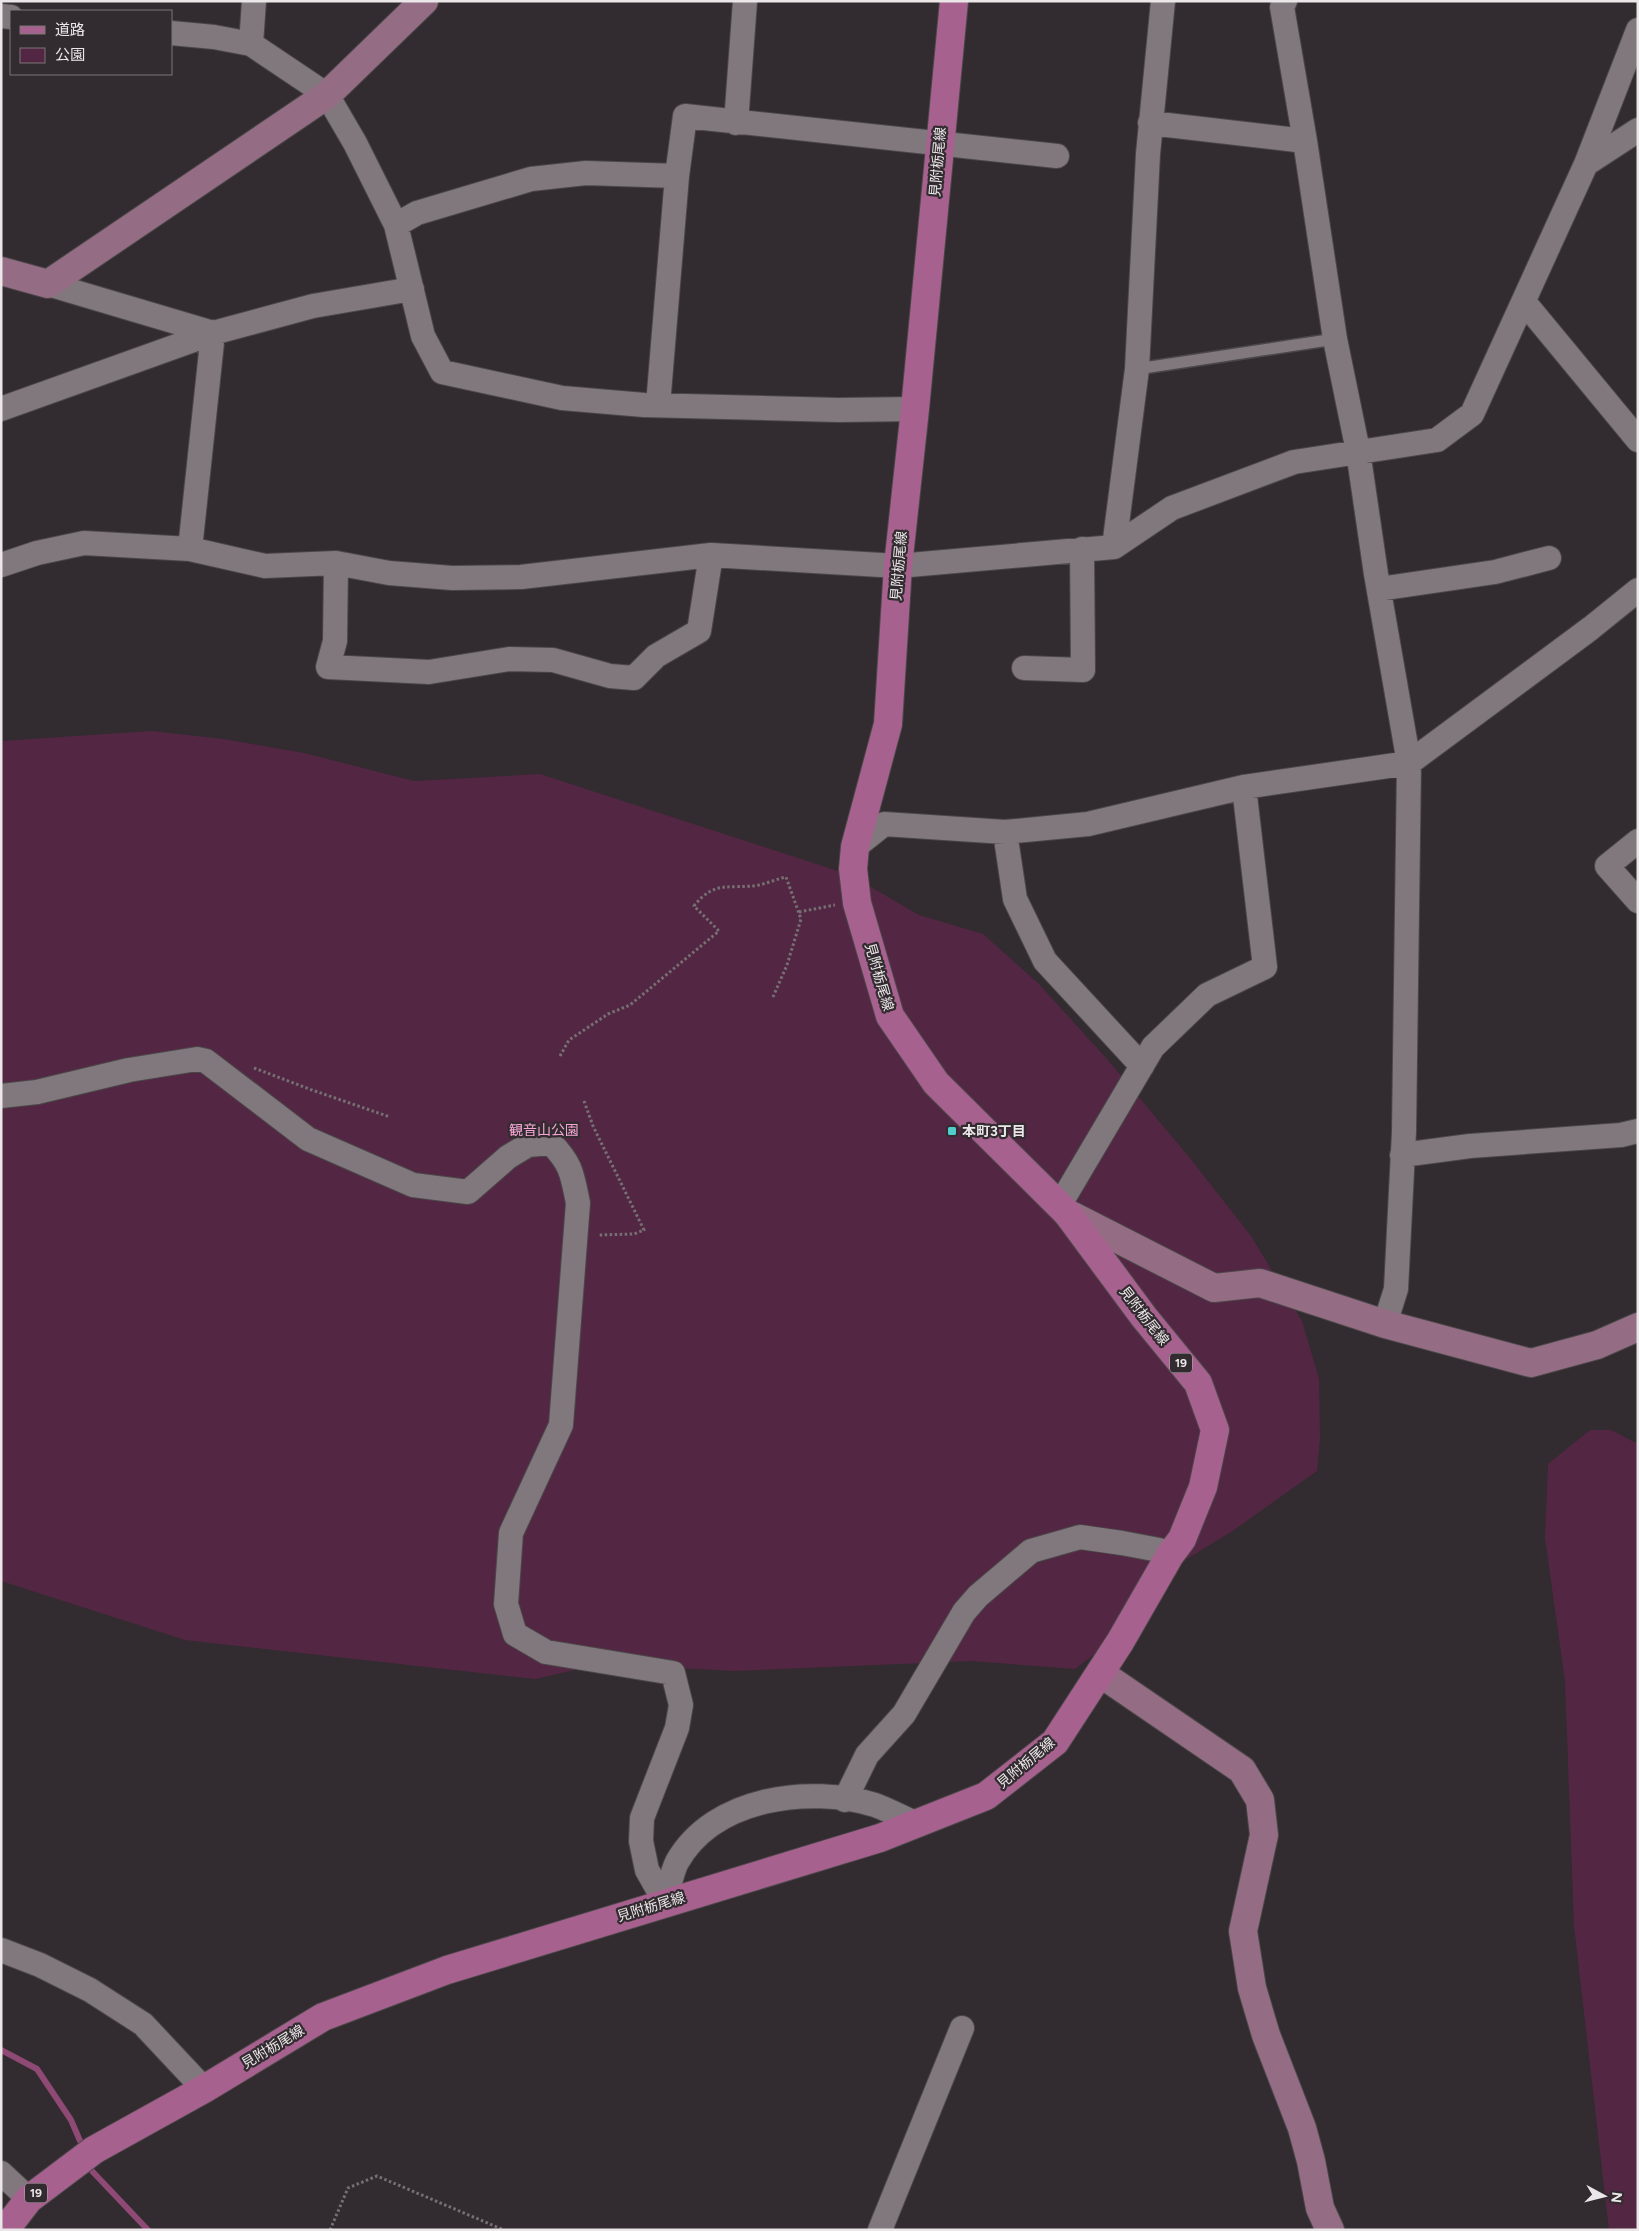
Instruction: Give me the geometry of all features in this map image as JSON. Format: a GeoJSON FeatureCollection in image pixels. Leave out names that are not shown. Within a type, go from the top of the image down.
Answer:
{"type":"FeatureCollection","features":[{"type":"Feature","properties":{"kind":"main road","name":"見附栃尾線"},"geometry":{"type":"LineString","coordinates":[[5,2230],[29,2199],[84,2156],[204,2089],[323,2017],[447,1970],[880,1838],[986,1796],[1055,1742],[1120,1642],[1170,1555],[1182,1539],[1203,1487],[1215,1430],[1198,1384],[1144,1317],[1063,1210],[936,1083],[890,1016],[858,903],[853,869],[855,846],[888,724],[898,566],[954,1]]}},
{"type":"Feature","properties":{"kind":"street"},"geometry":{"type":"LineString","coordinates":[[251,44],[254,1]]}},
{"type":"Feature","properties":{"kind":"street"},"geometry":{"type":"LineString","coordinates":[[48,284],[327,95],[424,1]]}},
{"type":"Feature","properties":{"kind":"street"},"geometry":{"type":"LineString","coordinates":[[736,123],[745,1]]}},
{"type":"Feature","properties":{"kind":"street"},"geometry":{"type":"LineString","coordinates":[[1114,547],[1137,369],[1150,123],[1163,1]]}},
{"type":"Feature","properties":{"kind":"street"},"geometry":{"type":"LineString","coordinates":[[1285,1],[1282,7],[1305,141],[1335,339],[1358,451],[1379,589],[1409,763],[1408,918],[1402,1155],[1396,1289],[1385,1324]]}},
{"type":"Feature","properties":{"kind":"street"},"geometry":{"type":"LineString","coordinates":[[1,565],[37,553],[84,543],[190,549],[265,566],[336,563],[398,574],[452,578],[521,577],[711,555],[898,566],[1114,547],[1172,508],[1294,462],[1437,440],[1472,414],[1586,164],[1638,30]]}},
{"type":"Feature","properties":{"kind":"street"},"geometry":{"type":"LineString","coordinates":[[172,33],[214,37],[251,44],[327,95],[355,143],[396,225],[423,336],[442,372],[562,398],[658,405],[838,410],[915,409]]}},
{"type":"Feature","properties":{"kind":"street"},"geometry":{"type":"LineString","coordinates":[[658,405],[677,176],[686,116],[736,123],[1057,156]]}},
{"type":"Feature","properties":{"kind":"street"},"geometry":{"type":"LineString","coordinates":[[1150,123],[1305,141]]}},
{"type":"Feature","properties":{"kind":"street"},"geometry":{"type":"LineString","coordinates":[[1586,164],[1638,130]]}},
{"type":"Feature","properties":{"kind":"street"},"geometry":{"type":"LineString","coordinates":[[396,225],[416,213],[531,180],[586,173],[677,176]]}},
{"type":"Feature","properties":{"kind":"street"},"geometry":{"type":"LineString","coordinates":[[1,271],[213,333]]}},
{"type":"Feature","properties":{"kind":"street"},"geometry":{"type":"LineString","coordinates":[[1,409],[213,333],[313,306],[412,289]]}},
{"type":"Feature","properties":{"kind":"street"},"geometry":{"type":"LineString","coordinates":[[1524,302],[1638,440]]}},
{"type":"Feature","properties":{"kind":"street"},"geometry":{"type":"LineString","coordinates":[[190,549],[213,333]]}},
{"type":"Feature","properties":{"kind":"street"},"geometry":{"type":"LineString","coordinates":[[1024,668],[1083,670],[1082,549]]}},
{"type":"Feature","properties":{"kind":"street"},"geometry":{"type":"LineString","coordinates":[[336,563],[335,642],[328,667],[429,672],[509,659],[526,659],[553,660],[610,676],[634,678],[656,656],[699,632],[711,555]]}},
{"type":"Feature","properties":{"kind":"street"},"geometry":{"type":"LineString","coordinates":[[1379,589],[1496,572],[1549,558]]}},
{"type":"Feature","properties":{"kind":"street"},"geometry":{"type":"LineString","coordinates":[[855,846],[884,824],[1006,832],[1088,824],[1244,787],[1409,763],[1638,590]]}},
{"type":"Feature","properties":{"kind":"street"},"geometry":{"type":"LineString","coordinates":[[1244,787],[1265,966],[1207,995],[1153,1047],[1063,1210],[1214,1288],[1260,1283],[1385,1324],[1531,1363],[1597,1345],[1638,1327]]}},
{"type":"Feature","properties":{"kind":"street"},"geometry":{"type":"LineString","coordinates":[[1006,832],[1015,899],[1045,962],[1142,1066]]}},
{"type":"Feature","properties":{"kind":"street"},"geometry":{"type":"LineString","coordinates":[[1638,841],[1607,866],[1638,901]]}},
{"type":"Feature","properties":{"kind":"street"},"geometry":{"type":"LineString","coordinates":[[1,1096],[37,1092],[129,1070],[197,1059],[206,1061],[308,1139],[413,1185],[468,1192],[508,1157],[528,1145],[551,1143],[567,1159],[572,1170],[578,1203],[561,1425],[511,1533],[506,1604],[515,1634],[546,1652],[673,1673],[682,1705],[677,1728],[642,1818],[641,1841],[647,1870],[665,1902]]}},
{"type":"Feature","properties":{"kind":"street"},"geometry":{"type":"LineString","coordinates":[[1402,1155],[1470,1146],[1620,1135],[1638,1131]]}},
{"type":"Feature","properties":{"kind":"street"},"geometry":{"type":"LineString","coordinates":[[845,1800],[867,1755],[904,1714],[964,1612],[978,1596],[1031,1551],[1080,1538],[1122,1542],[1159,1550],[1170,1555]]}},
{"type":"Feature","properties":{"kind":"street"},"geometry":{"type":"LineString","coordinates":[[1100,1673],[1242,1770],[1260,1800],[1264,1835],[1242,1931],[1252,1988],[1266,2035],[1302,2128],[1311,2161],[1320,2208],[1330,2230]]}},
{"type":"Feature","properties":{"kind":"street"},"geometry":{"type":"LineString","coordinates":[[665,1902],[677,1863],[702,1832],[727,1815],[755,1804],[796,1797],[845,1800],[875,1805],[917,1824]]}},
{"type":"Feature","properties":{"kind":"street"},"geometry":{"type":"LineString","coordinates":[[1,1950],[40,1965],[90,1990],[143,2024],[204,2089]]}},
{"type":"Feature","properties":{"kind":"street"},"geometry":{"type":"LineString","coordinates":[[880,2230],[962,2028]]}},
{"type":"Feature","properties":{"kind":"street"},"geometry":{"type":"LineString","coordinates":[[1,2173],[29,2199]]}},
{"type":"Feature","properties":{"kind":"lane"},"geometry":{"type":"LineString","coordinates":[[1137,369],[1335,339]]}},
{"type":"Feature","properties":{"kind":"path"},"geometry":{"type":"LineString","coordinates":[[560,1056],[569,1040],[608,1014],[630,1005],[719,931],[694,906],[703,894],[722,887],[758,885],[786,877],[801,919],[793,947],[773,997]]}},
{"type":"Feature","properties":{"kind":"path"},"geometry":{"type":"LineString","coordinates":[[799,912],[824,906],[858,903]]}},
{"type":"Feature","properties":{"kind":"path"},"geometry":{"type":"LineString","coordinates":[[251,1067],[390,1116]]}},
{"type":"Feature","properties":{"kind":"path"},"geometry":{"type":"LineString","coordinates":[[577,1235],[634,1234],[644,1230],[593,1126],[584,1100]]}},
{"type":"Feature","properties":{"kind":"path"},"geometry":{"type":"LineString","coordinates":[[330,2230],[348,2188],[377,2176],[504,2230]]}},
{"type":"Feature","properties":{"kind":"green space","name":"観音山公園"},"geometry":{"type":"Polygon","coordinates":[[[151,731],[223,739],[304,753],[414,781],[540,774],[850,875],[919,915],[983,934],[1038,983],[1107,1059],[1189,1157],[1251,1236],[1302,1321],[1319,1379],[1320,1438],[1317,1471],[1231,1532],[1185,1560],[1145,1603],[1121,1634],[1075,1669],[971,1661],[735,1671],[602,1664],[535,1679],[185,1640],[1,1581],[1,741],[151,731]]]}},
{"type":"Feature","properties":{"kind":"green space"},"geometry":{"type":"Polygon","coordinates":[[[1590,1430],[1611,1430],[1638,1444],[1638,2230],[1609,2230],[1574,1926],[1565,1681],[1545,1538],[1548,1464],[1590,1430]]]}},
{"type":"Feature","properties":{"kind":"waterway"},"geometry":{"type":"LineString","coordinates":[[1,2050],[37,2069],[71,2120],[84,2150]]}},
{"type":"Feature","properties":{"kind":"waterway"},"geometry":{"type":"LineString","coordinates":[[88,2161],[92,2171],[148,2230]]}},
{"type":"Feature","properties":{"kind":"place","name":"本町3丁目"},"geometry":{"type":"Point","coordinates":[952,1131]}}]}
